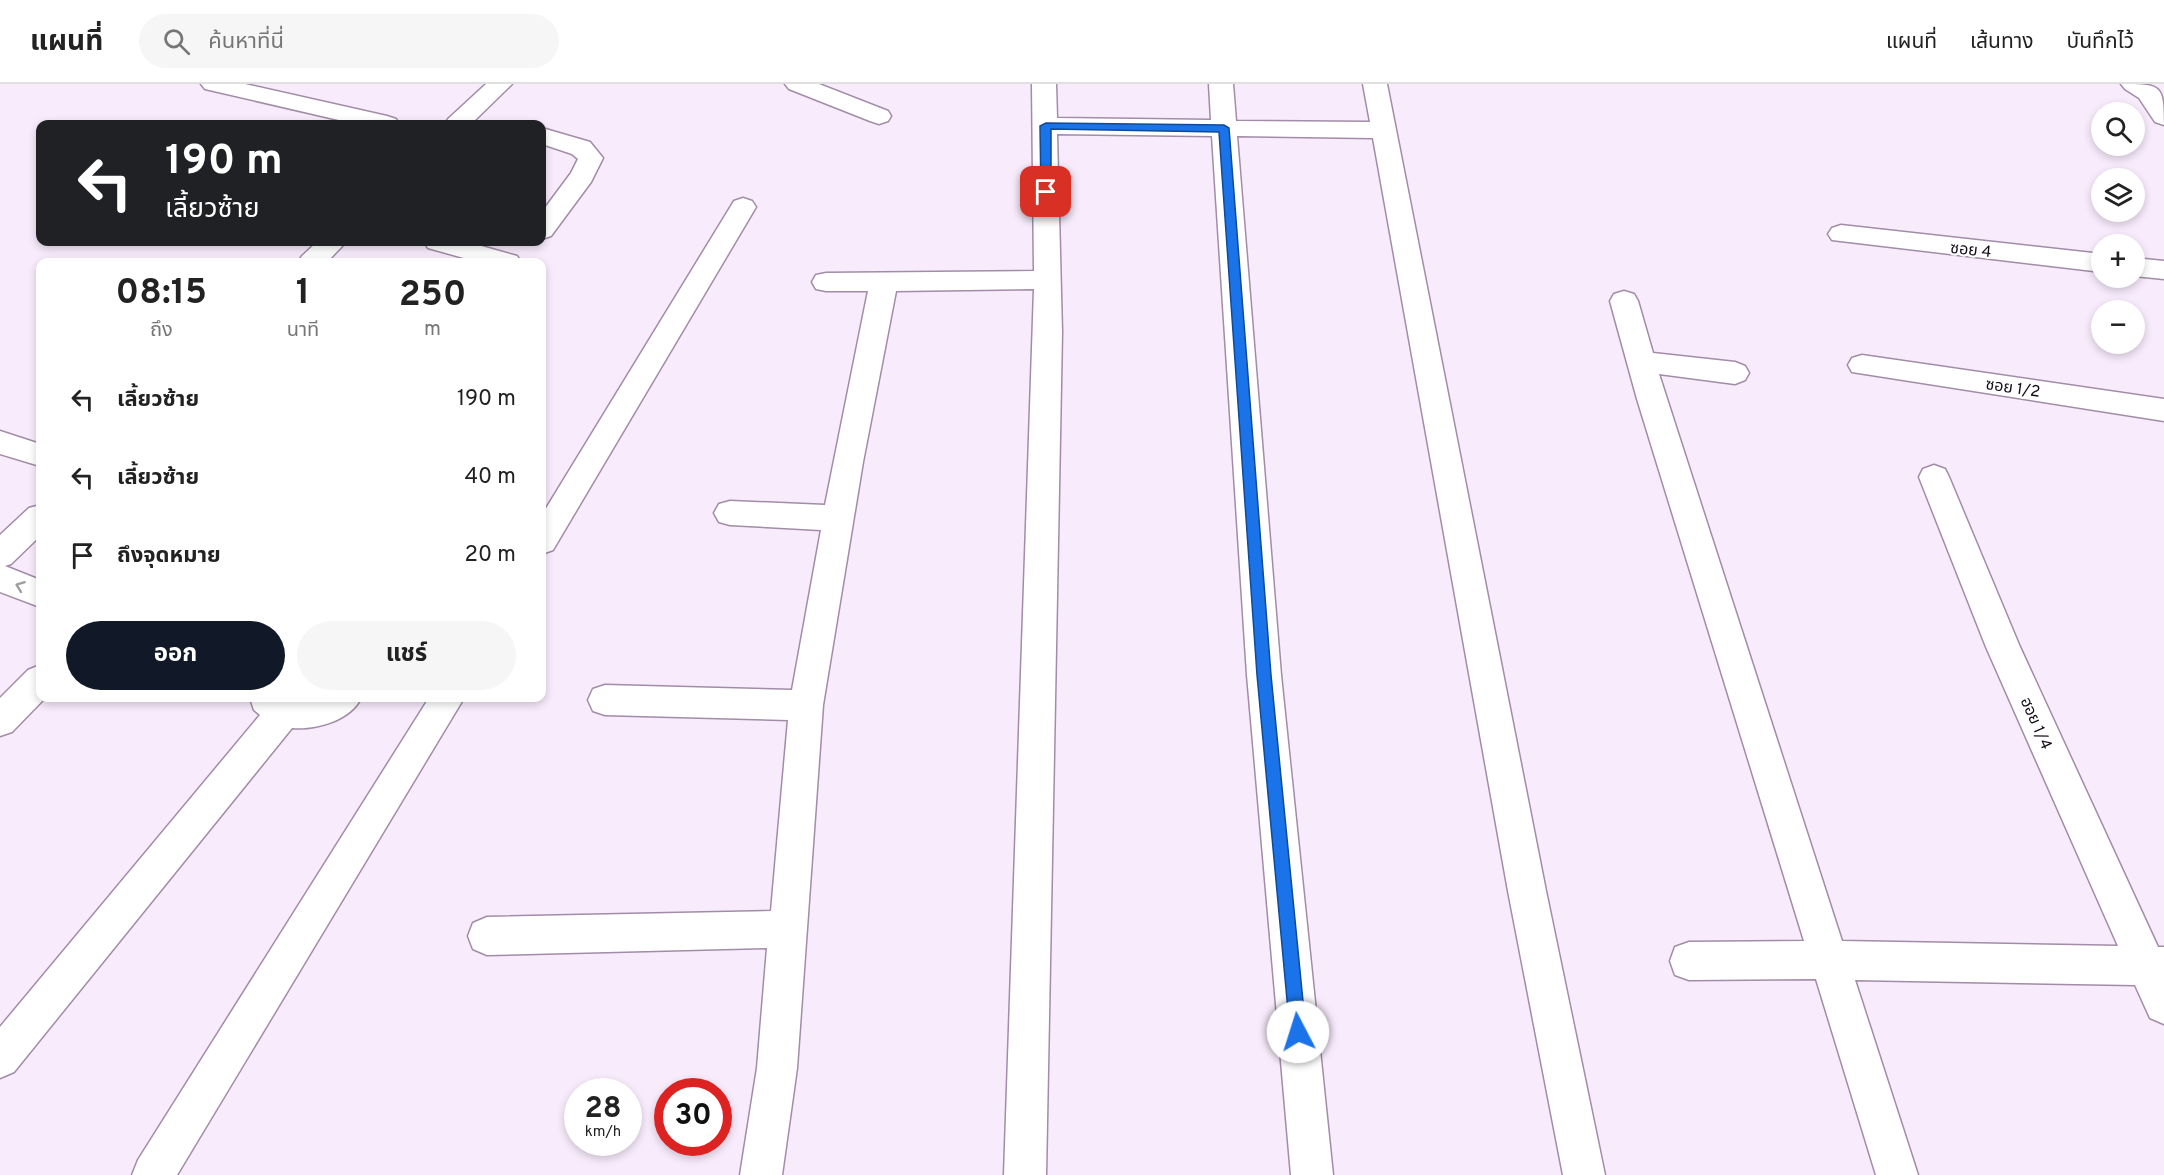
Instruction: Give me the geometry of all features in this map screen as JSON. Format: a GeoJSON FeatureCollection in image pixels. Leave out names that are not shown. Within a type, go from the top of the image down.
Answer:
{"type":"FeatureCollection","features":[{"type":"Feature","properties":{"kind":"street"},"geometry":{"type":"LineString","coordinates":[[213,84],[279,90],[374,120]]}},
{"type":"Feature","properties":{"kind":"street"},"geometry":{"type":"LineString","coordinates":[[461,120],[500,84]]}},
{"type":"Feature","properties":{"kind":"street"},"geometry":{"type":"LineString","coordinates":[[796,84],[879,116]]}},
{"type":"Feature","properties":{"kind":"street"},"geometry":{"type":"LineString","coordinates":[[1025,1175],[1048,332],[1044,84]]}},
{"type":"Feature","properties":{"kind":"street"},"geometry":{"type":"LineString","coordinates":[[1221,84],[1264,675],[1312,1175]]}},
{"type":"Feature","properties":{"kind":"street"},"geometry":{"type":"LineString","coordinates":[[1375,84],[1524,879],[1584,1175]]}},
{"type":"Feature","properties":{"kind":"street"},"geometry":{"type":"LineString","coordinates":[[2133,84],[2145,88],[2164,117]]}},
{"type":"Feature","properties":{"kind":"street"},"geometry":{"type":"LineString","coordinates":[[1046,126],[1383,130]]}},
{"type":"Feature","properties":{"kind":"street"},"geometry":{"type":"LineString","coordinates":[[546,137],[581,148],[591,158],[582,176],[546,225]]}},
{"type":"Feature","properties":{"kind":"street"},"geometry":{"type":"LineString","coordinates":[[546,534],[743,207]]}},
{"type":"Feature","properties":{"kind":"street","name":"ซอย 4"},"geometry":{"type":"LineString","coordinates":[[1841,234],[2091,262]]}},
{"type":"Feature","properties":{"kind":"street"},"geometry":{"type":"LineString","coordinates":[[315,258],[329,246]]}},
{"type":"Feature","properties":{"kind":"street"},"geometry":{"type":"LineString","coordinates":[[451,246],[494,258]]}},
{"type":"Feature","properties":{"kind":"street"},"geometry":{"type":"LineString","coordinates":[[520,258],[530,246]]}},
{"type":"Feature","properties":{"kind":"street"},"geometry":{"type":"LineString","coordinates":[[2145,268],[2164,270]]}},
{"type":"Feature","properties":{"kind":"street"},"geometry":{"type":"LineString","coordinates":[[826,282],[1046,280]]}},
{"type":"Feature","properties":{"kind":"street"},"geometry":{"type":"LineString","coordinates":[[761,1175],[777,1068],[806,705],[884,281]]}},
{"type":"Feature","properties":{"kind":"street"},"geometry":{"type":"LineString","coordinates":[[1624,301],[1897,1175]]}},
{"type":"Feature","properties":{"kind":"street"},"geometry":{"type":"LineString","coordinates":[[1642,362],[1735,373]]}},
{"type":"Feature","properties":{"kind":"street","name":"ซอย 1/2"},"geometry":{"type":"LineString","coordinates":[[1862,365],[2164,410]]}},
{"type":"Feature","properties":{"kind":"street"},"geometry":{"type":"LineString","coordinates":[[0,442],[36,454]]}},
{"type":"Feature","properties":{"kind":"street","name":"ฮอย 1/4"},"geometry":{"type":"LineString","coordinates":[[1934,477],[2002,647],[2155,966],[2164,1004]]}},
{"type":"Feature","properties":{"kind":"street"},"geometry":{"type":"LineString","coordinates":[[730,513],[839,518]]}},
{"type":"Feature","properties":{"kind":"street"},"geometry":{"type":"LineString","coordinates":[[0,555],[36,521]]}},
{"type":"Feature","properties":{"kind":"street"},"geometry":{"type":"LineString","coordinates":[[0,578],[36,592]]}},
{"type":"Feature","properties":{"kind":"street"},"geometry":{"type":"LineString","coordinates":[[0,721],[36,684]]}},
{"type":"Feature","properties":{"kind":"street"},"geometry":{"type":"LineString","coordinates":[[604,700],[806,705]]}},
{"type":"Feature","properties":{"kind":"street"},"geometry":{"type":"LineString","coordinates":[[0,1058],[274,704],[301,713],[320,710],[336,702]]}},
{"type":"Feature","properties":{"kind":"street"},"geometry":{"type":"LineString","coordinates":[[153,1175],[445,702]]}},
{"type":"Feature","properties":{"kind":"street"},"geometry":{"type":"LineString","coordinates":[[487,936],[789,929]]}},
{"type":"Feature","properties":{"kind":"street"},"geometry":{"type":"LineString","coordinates":[[1689,961],[1830,960],[2155,966]]}},
{"type":"Feature","properties":{"kind":"route"},"geometry":{"type":"LineString","coordinates":[[1046,192],[1046,126],[1224,128],[1264,675],[1298,1032]]}}]}
